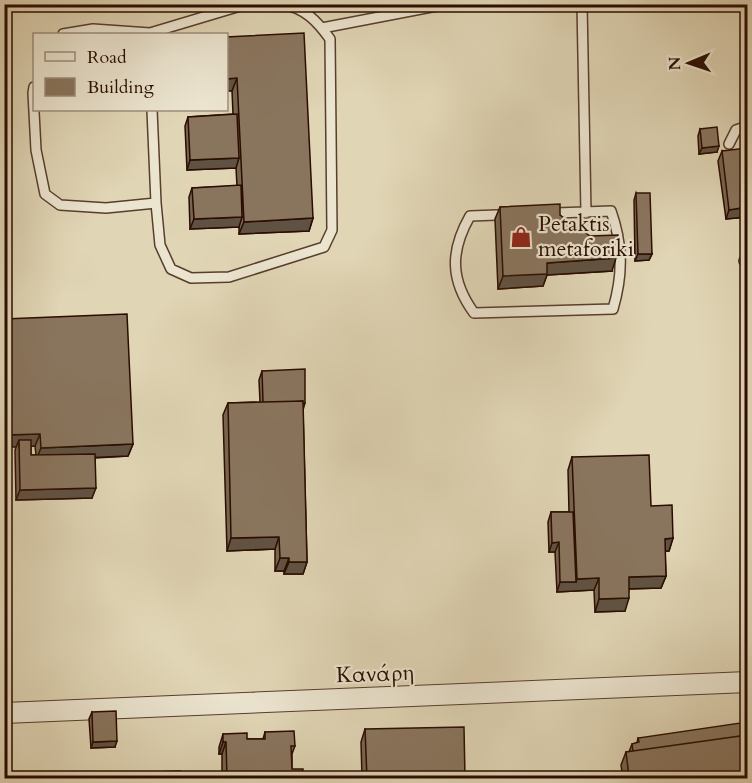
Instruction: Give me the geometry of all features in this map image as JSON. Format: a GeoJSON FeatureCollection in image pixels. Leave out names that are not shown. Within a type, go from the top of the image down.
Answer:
{"type":"FeatureCollection","features":[{"type":"Feature","properties":{"kind":"street","name":"Κανάρη"},"geometry":{"type":"LineString","coordinates":[[4,713],[747,682]]}},
{"type":"Feature","properties":{"kind":"lane"},"geometry":{"type":"LineString","coordinates":[[153,33],[247,4]]}},
{"type":"Feature","properties":{"kind":"lane"},"geometry":{"type":"LineString","coordinates":[[152,111],[160,245],[171,269],[191,278],[229,277],[324,247],[332,230],[330,39],[317,21],[295,6],[282,4]]}},
{"type":"Feature","properties":{"kind":"lane"},"geometry":{"type":"LineString","coordinates":[[322,27],[447,4]]}},
{"type":"Feature","properties":{"kind":"lane"},"geometry":{"type":"LineString","coordinates":[[582,4],[586,213]]}},
{"type":"Feature","properties":{"kind":"lane"},"geometry":{"type":"LineString","coordinates":[[69,33],[93,29],[139,33]]}},
{"type":"Feature","properties":{"kind":"lane"},"geometry":{"type":"LineString","coordinates":[[34,111],[36,150],[45,194],[60,205],[106,208],[156,203]]}},
{"type":"Feature","properties":{"kind":"lane"},"geometry":{"type":"LineString","coordinates":[[729,144],[736,130],[747,126]]}},
{"type":"Feature","properties":{"kind":"lane"},"geometry":{"type":"LineString","coordinates":[[612,212],[617,227],[621,260],[618,293],[613,309],[474,313],[460,291],[455,265],[458,240],[470,216],[586,213],[612,212]]}},
{"type":"Feature","properties":{"kind":"building"},"geometry":{"type":"Polygon","coordinates":[[[304,33],[313,218],[244,222],[237,78],[228,79],[228,37],[304,33]]]}},
{"type":"Feature","properties":{"kind":"building"},"geometry":{"type":"Polygon","coordinates":[[[237,114],[239,158],[190,160],[188,117],[237,114]]]}},
{"type":"Feature","properties":{"kind":"building"},"geometry":{"type":"Polygon","coordinates":[[[717,127],[719,146],[702,148],[700,129],[717,127]]]}},
{"type":"Feature","properties":{"kind":"building"},"geometry":{"type":"Polygon","coordinates":[[[747,148],[747,207],[729,210],[722,151],[747,148]]]}},
{"type":"Feature","properties":{"kind":"building"},"geometry":{"type":"Polygon","coordinates":[[[241,185],[242,217],[194,219],[192,188],[241,185]]]}},
{"type":"Feature","properties":{"kind":"building"},"geometry":{"type":"Polygon","coordinates":[[[636,193],[650,193],[652,254],[638,254],[636,193]]]}},
{"type":"Feature","properties":{"kind":"building"},"geometry":{"type":"Polygon","coordinates":[[[560,204],[560,215],[590,236],[618,235],[616,258],[547,263],[547,274],[503,276],[500,207],[560,204]]]}},
{"type":"Feature","properties":{"kind":"building"},"geometry":{"type":"Polygon","coordinates":[[[127,314],[133,444],[41,448],[40,434],[4,435],[4,319],[127,314]]]}},
{"type":"Feature","properties":{"kind":"building"},"geometry":{"type":"Polygon","coordinates":[[[305,369],[305,403],[303,401],[263,402],[262,371],[305,369]]]}},
{"type":"Feature","properties":{"kind":"building"},"geometry":{"type":"Polygon","coordinates":[[[303,401],[307,562],[289,562],[289,558],[280,558],[279,537],[231,538],[228,403],[303,401]]]}},
{"type":"Feature","properties":{"kind":"building"},"geometry":{"type":"Polygon","coordinates":[[[19,440],[31,440],[31,455],[95,454],[96,488],[20,490],[19,440]]]}},
{"type":"Feature","properties":{"kind":"building"},"geometry":{"type":"Polygon","coordinates":[[[649,455],[651,506],[672,505],[673,538],[665,539],[666,576],[629,577],[629,598],[599,599],[599,578],[577,579],[572,457],[649,455]]]}},
{"type":"Feature","properties":{"kind":"building"},"geometry":{"type":"Polygon","coordinates":[[[551,512],[573,512],[576,582],[560,582],[559,542],[552,543],[551,512]]]}},
{"type":"Feature","properties":{"kind":"building"},"geometry":{"type":"Polygon","coordinates":[[[116,711],[117,741],[93,742],[92,712],[116,711]]]}},
{"type":"Feature","properties":{"kind":"building"},"geometry":{"type":"Polygon","coordinates":[[[747,722],[747,735],[633,751],[632,744],[639,742],[638,738],[747,722]]]}},
{"type":"Feature","properties":{"kind":"building"},"geometry":{"type":"Polygon","coordinates":[[[464,727],[465,778],[367,778],[365,729],[464,727]]]}},
{"type":"Feature","properties":{"kind":"building"},"geometry":{"type":"Polygon","coordinates":[[[294,731],[295,746],[291,746],[292,769],[303,769],[303,778],[227,778],[226,742],[223,742],[223,734],[247,733],[247,739],[265,739],[265,732],[294,731]]]}},
{"type":"Feature","properties":{"kind":"building"},"geometry":{"type":"Polygon","coordinates":[[[747,735],[747,778],[637,778],[637,775],[629,776],[626,752],[747,735]]]}},
{"type":"Feature","properties":{"kind":"building"},"geometry":{"type":"Polygon","coordinates":[[[180,771],[181,778],[129,778],[129,773],[180,771]]]}},
{"type":"Feature","properties":{"kind":"place","name":"Petaktis metaforiki"},"geometry":{"type":"Point","coordinates":[521,237]}}]}
